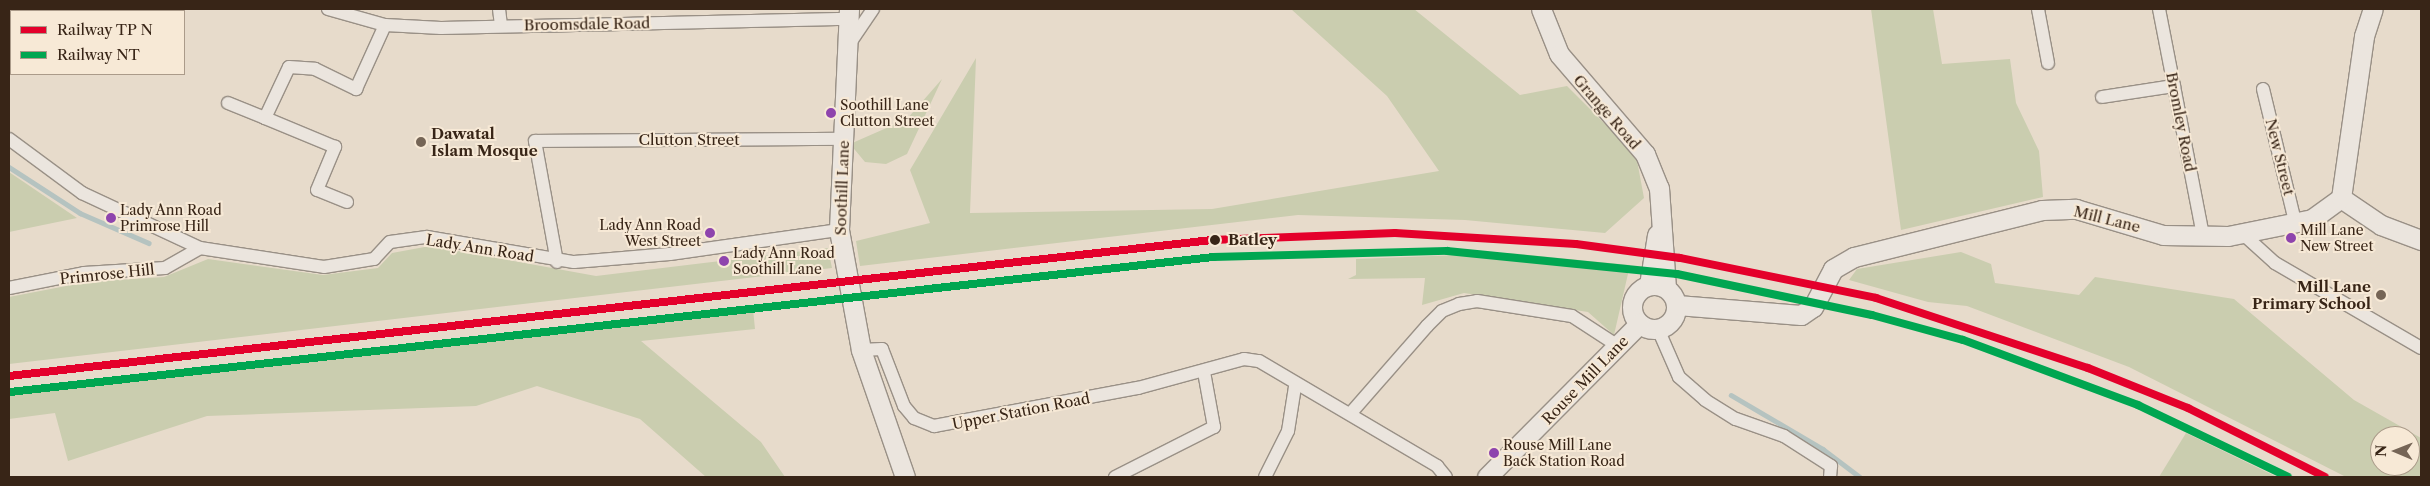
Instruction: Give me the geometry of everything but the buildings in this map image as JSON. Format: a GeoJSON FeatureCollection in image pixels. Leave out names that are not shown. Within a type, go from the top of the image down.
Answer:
{"type":"FeatureCollection","features":[{"type":"Feature","properties":{"kind":"main road","name":"Grange Road"},"geometry":{"type":"LineString","coordinates":[[1541,9],[1559,54],[1645,154],[1658,188],[1663,218],[1657,286]]}},
{"type":"Feature","properties":{"kind":"main road"},"geometry":{"type":"LineString","coordinates":[[2373,9],[2364,36],[2341,198],[2380,225],[2421,240]]}},
{"type":"Feature","properties":{"kind":"main road","name":"Soothill Lane"},"geometry":{"type":"LineString","coordinates":[[849,14],[850,43],[843,139],[840,237],[848,297],[861,350],[905,477]]}},
{"type":"Feature","properties":{"kind":"main road","name":"Mill Lane"},"geometry":{"type":"LineString","coordinates":[[1676,305],[1801,315],[1813,306],[1833,268],[1854,257],[2042,210],[2076,209],[2163,235],[2243,234],[2296,225],[2341,198]]}},
{"type":"Feature","properties":{"kind":"main road"},"geometry":{"type":"LineString","coordinates":[[1657,286],[1676,305],[1674,318],[1658,330],[1639,324],[1632,305],[1637,292],[1657,286]]}},
{"type":"Feature","properties":{"kind":"main road","name":"Rouse Mill Lane"},"geometry":{"type":"LineString","coordinates":[[1487,477],[1639,324]]}},
{"type":"Feature","properties":{"kind":"street","name":"Broomsdale Road"},"geometry":{"type":"LineString","coordinates":[[328,9],[385,25],[501,26],[849,14]]}},
{"type":"Feature","properties":{"kind":"street"},"geometry":{"type":"LineString","coordinates":[[500,9],[501,26]]}},
{"type":"Feature","properties":{"kind":"street"},"geometry":{"type":"LineString","coordinates":[[850,43],[873,9]]}},
{"type":"Feature","properties":{"kind":"street"},"geometry":{"type":"LineString","coordinates":[[2038,9],[2048,63]]}},
{"type":"Feature","properties":{"kind":"street","name":"Bromley Road"},"geometry":{"type":"LineString","coordinates":[[2159,9],[2203,235]]}},
{"type":"Feature","properties":{"kind":"street"},"geometry":{"type":"LineString","coordinates":[[265,118],[288,67],[315,69],[356,89],[385,25]]}},
{"type":"Feature","properties":{"kind":"street"},"geometry":{"type":"LineString","coordinates":[[2102,97],[2174,86]]}},
{"type":"Feature","properties":{"kind":"street","name":"New Street"},"geometry":{"type":"LineString","coordinates":[[2263,89],[2296,225]]}},
{"type":"Feature","properties":{"kind":"street"},"geometry":{"type":"LineString","coordinates":[[228,103],[335,147],[317,190],[347,202]]}},
{"type":"Feature","properties":{"kind":"street","name":"Lady Ann Road"},"geometry":{"type":"LineString","coordinates":[[9,139],[82,193],[200,248],[324,267],[374,259],[390,242],[427,237],[557,262],[670,254],[840,237]]}},
{"type":"Feature","properties":{"kind":"street","name":"Clutton Street"},"geometry":{"type":"LineString","coordinates":[[557,262],[535,142],[843,139]]}},
{"type":"Feature","properties":{"kind":"street"},"geometry":{"type":"LineString","coordinates":[[2243,234],[2275,263],[2421,348]]}},
{"type":"Feature","properties":{"kind":"street","name":"Primrose Hill"},"geometry":{"type":"LineString","coordinates":[[9,288],[84,273],[165,268],[200,248]]}},
{"type":"Feature","properties":{"kind":"street"},"geometry":{"type":"LineString","coordinates":[[1350,414],[1427,326],[1442,311],[1459,304],[1477,301],[1572,316],[1618,346]]}},
{"type":"Feature","properties":{"kind":"street"},"geometry":{"type":"LineString","coordinates":[[1658,330],[1679,377],[1705,400],[1736,419],[1784,436],[1831,466],[1830,477]]}},
{"type":"Feature","properties":{"kind":"street","name":"Upper Station Road"},"geometry":{"type":"LineString","coordinates":[[861,350],[882,349],[904,406],[914,418],[934,426],[1138,388],[1204,372]]}},
{"type":"Feature","properties":{"kind":"street"},"geometry":{"type":"LineString","coordinates":[[1115,477],[1214,427],[1204,372],[1244,359],[1259,362],[1295,387],[1350,414],[1437,466],[1446,477]]}},
{"type":"Feature","properties":{"kind":"street"},"geometry":{"type":"LineString","coordinates":[[1265,477],[1288,432],[1295,387]]}},
{"type":"Feature","properties":{"kind":"green space"},"geometry":{"type":"Polygon","coordinates":[[[1291,9],[1414,9],[1520,95],[1567,86],[1636,155],[1644,198],[1605,233],[1465,220],[1298,215],[860,266],[856,241],[930,223],[910,170],[976,58],[970,213],[1212,209],[1439,171],[1387,96],[1291,9]]]}},
{"type":"Feature","properties":{"kind":"green space"},"geometry":{"type":"Polygon","coordinates":[[[1871,9],[1933,9],[1942,64],[2010,59],[2016,103],[2039,151],[2043,197],[1901,230],[1871,9]]]}},
{"type":"Feature","properties":{"kind":"green space"},"geometry":{"type":"Polygon","coordinates":[[[942,79],[907,154],[886,164],[865,162],[850,144],[907,119],[942,79]]]}},
{"type":"Feature","properties":{"kind":"green space"},"geometry":{"type":"Polygon","coordinates":[[[9,172],[77,218],[9,232],[9,172]]]}},
{"type":"Feature","properties":{"kind":"green space"},"geometry":{"type":"Polygon","coordinates":[[[430,246],[596,276],[828,248],[832,268],[9,364],[9,297],[87,282],[164,277],[208,259],[323,275],[378,268],[392,253],[430,246]]]}},
{"type":"Feature","properties":{"kind":"green space"},"geometry":{"type":"Polygon","coordinates":[[[1961,252],[1991,264],[1995,283],[2079,295],[2095,277],[2234,299],[2354,400],[2400,426],[2370,426],[2370,476],[2420,476],[2420,437],[2421,477],[2346,477],[2129,367],[1967,306],[1928,302],[1849,280],[1857,269],[1961,252]]]}},
{"type":"Feature","properties":{"kind":"green space"},"geometry":{"type":"Polygon","coordinates":[[[1510,253],[1630,265],[1614,335],[1588,312],[1464,293],[1422,305],[1425,278],[1348,279],[1356,275],[1356,259],[1510,253]]]}},
{"type":"Feature","properties":{"kind":"green space"},"geometry":{"type":"Polygon","coordinates":[[[753,309],[755,329],[641,341],[761,442],[785,477],[706,477],[640,419],[537,386],[476,406],[207,416],[68,461],[55,413],[9,419],[9,394],[753,309]]]}},
{"type":"Feature","properties":{"kind":"green space"},"geometry":{"type":"Polygon","coordinates":[[[2186,433],[2277,477],[2159,477],[2186,433]]]}},
{"type":"Feature","properties":{"kind":"waterway"},"geometry":{"type":"LineString","coordinates":[[9,167],[80,213],[149,243]]}},
{"type":"Feature","properties":{"kind":"waterway"},"geometry":{"type":"LineString","coordinates":[[1731,395],[1823,449],[1860,477]]}},
{"type":"Feature","properties":{"kind":"transit line"},"geometry":{"type":"LineString","coordinates":[[9,376],[1212,240],[1395,233],[1576,244],[1680,258],[1876,298],[2088,368],[2188,408],[2325,477]]}},
{"type":"Feature","properties":{"kind":"rail line","name":"NT"},"geometry":{"type":"LineString","coordinates":[[10,392],[1213,257],[1447,251],[1677,274],[1872,315],[1963,340],[2138,405],[2288,477]]}},
{"type":"Feature","properties":{"kind":"place","name":"Soothill Lane Clutton Street"},"geometry":{"type":"Point","coordinates":[831,113]}},
{"type":"Feature","properties":{"kind":"place","name":"Dawatal Islam Mosque"},"geometry":{"type":"Point","coordinates":[421,142]}},
{"type":"Feature","properties":{"kind":"place","name":"Lady Ann Road Primrose Hill"},"geometry":{"type":"Point","coordinates":[111,218]}},
{"type":"Feature","properties":{"kind":"place","name":"Lady Ann Road West Street"},"geometry":{"type":"Point","coordinates":[710,233]}},
{"type":"Feature","properties":{"kind":"place","name":"Mill Lane New Street"},"geometry":{"type":"Point","coordinates":[2291,238]}},
{"type":"Feature","properties":{"kind":"place","name":"Batley"},"geometry":{"type":"Point","coordinates":[1215,240]}},
{"type":"Feature","properties":{"kind":"place","name":"Lady Ann Road Soothill Lane"},"geometry":{"type":"Point","coordinates":[724,261]}},
{"type":"Feature","properties":{"kind":"place","name":"Mill Lane Primary School"},"geometry":{"type":"Point","coordinates":[2381,295]}},
{"type":"Feature","properties":{"kind":"place","name":"Rouse Mill Lane Back Station Road"},"geometry":{"type":"Point","coordinates":[1494,453]}}]}
